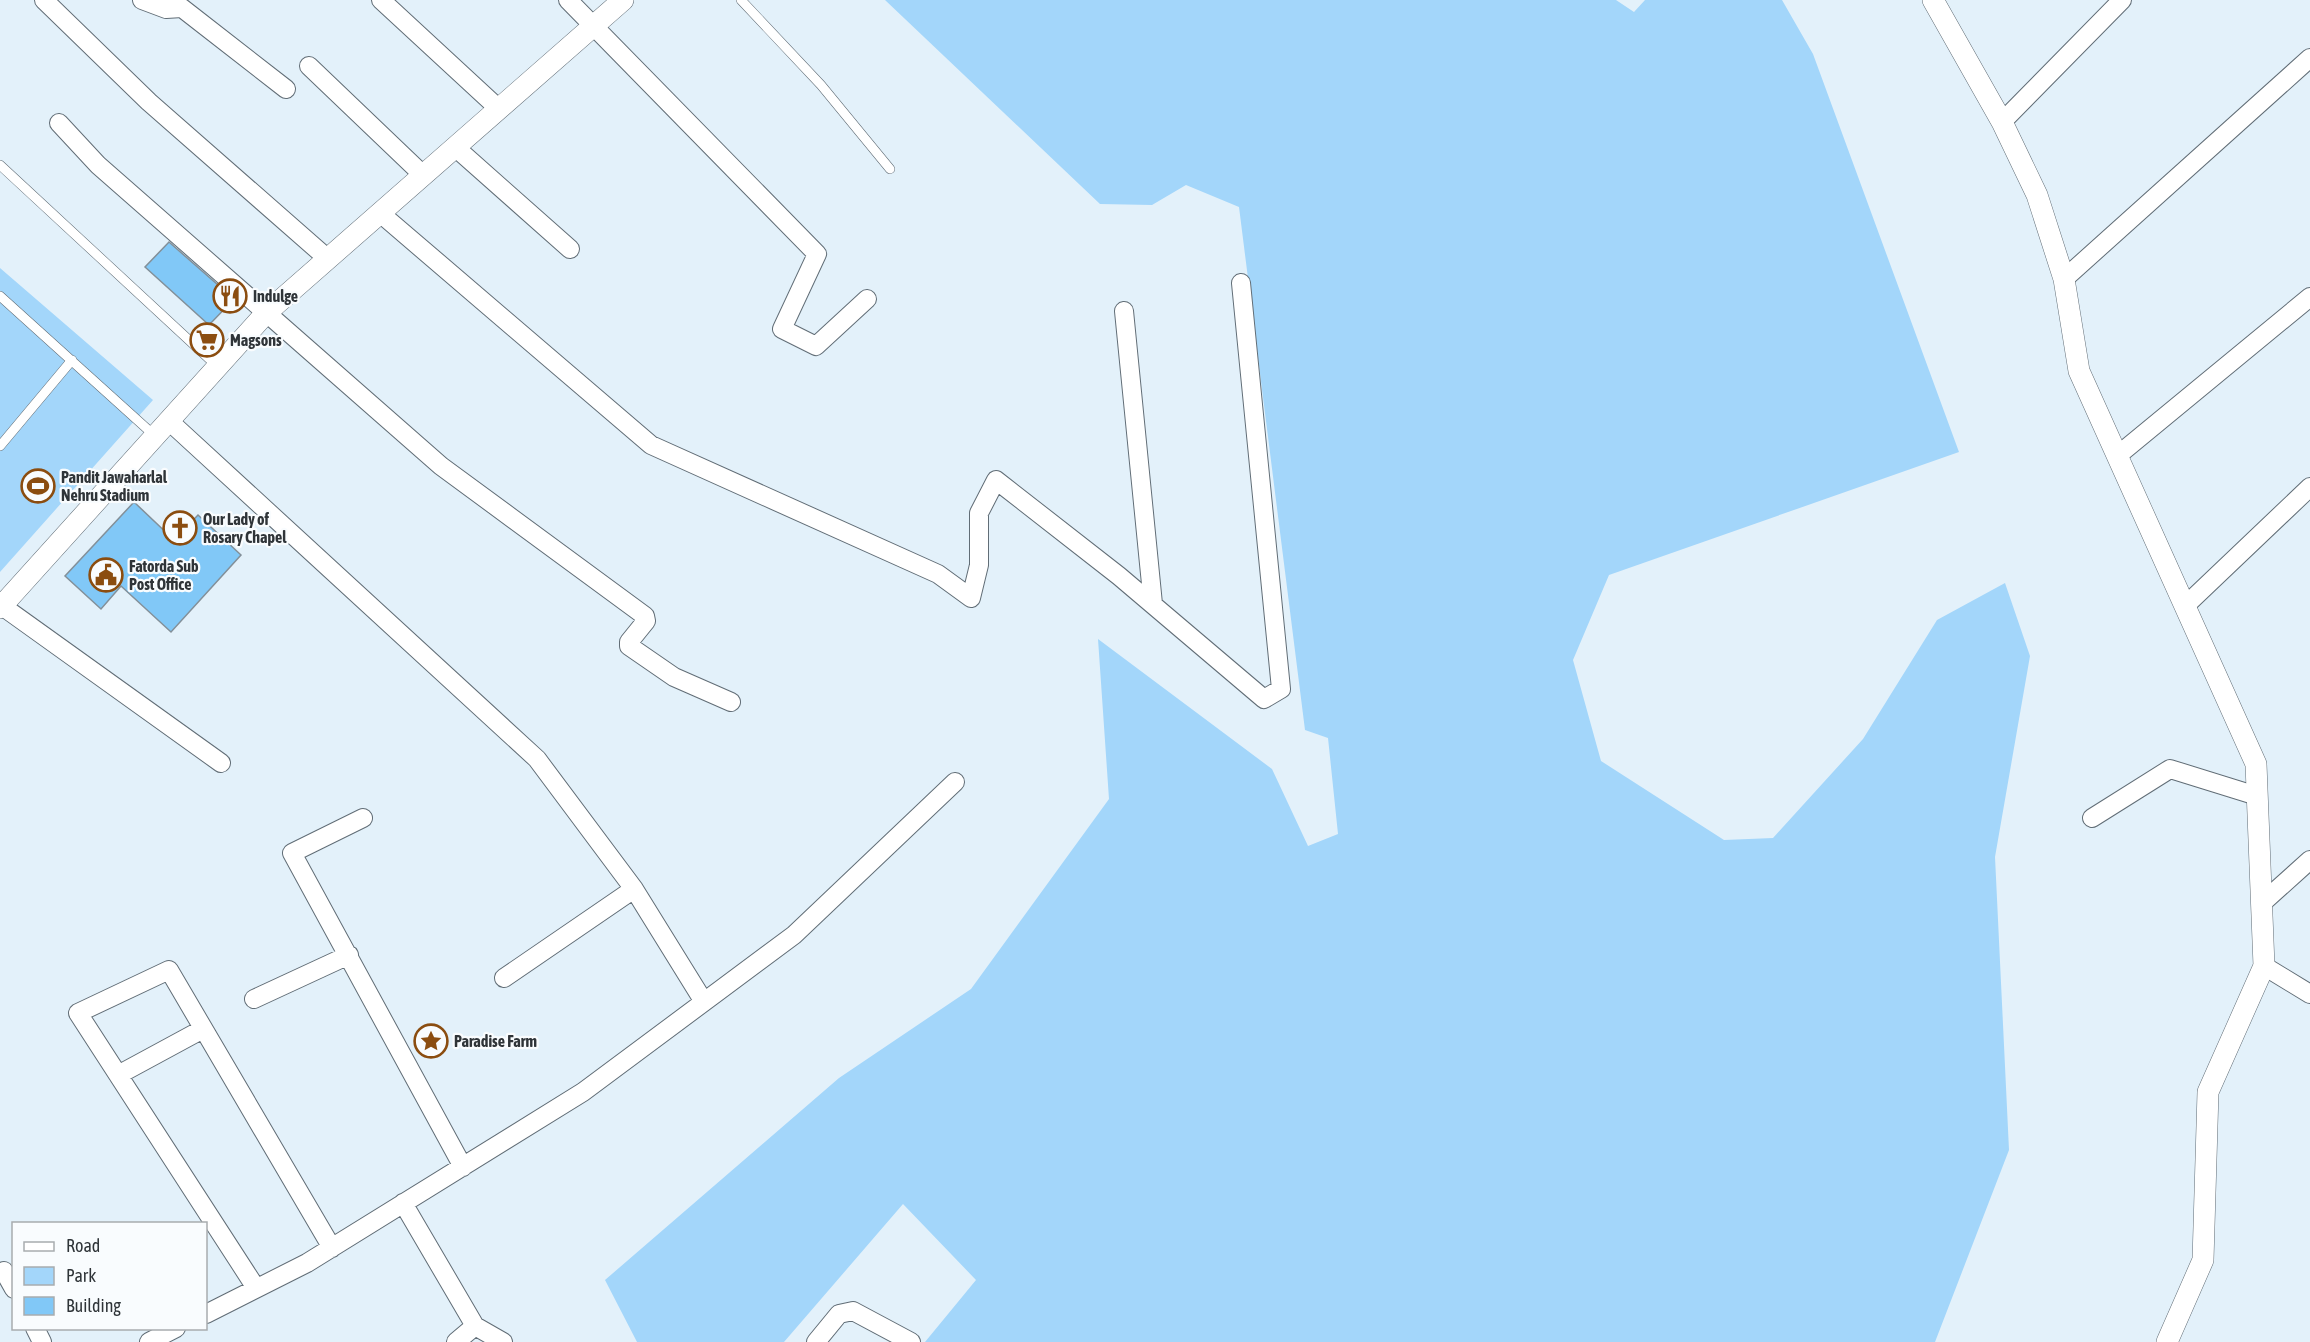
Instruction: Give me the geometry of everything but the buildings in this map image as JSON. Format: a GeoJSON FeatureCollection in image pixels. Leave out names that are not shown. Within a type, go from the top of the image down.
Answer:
{"type":"FeatureCollection","features":[{"type":"Feature","properties":{"kind":"street"},"geometry":{"type":"LineString","coordinates":[[44,0],[149,102],[328,259]]}},
{"type":"Feature","properties":{"kind":"street"},"geometry":{"type":"LineString","coordinates":[[142,0],[166,9],[182,8],[286,89]]}},
{"type":"Feature","properties":{"kind":"street"},"geometry":{"type":"LineString","coordinates":[[381,0],[499,109]]}},
{"type":"Feature","properties":{"kind":"street"},"geometry":{"type":"LineString","coordinates":[[568,0],[817,254],[782,329],[816,346],[867,299]]}},
{"type":"Feature","properties":{"kind":"street"},"geometry":{"type":"LineString","coordinates":[[221,764],[1,607],[266,312],[623,0]]}},
{"type":"Feature","properties":{"kind":"street"},"geometry":{"type":"LineString","coordinates":[[1934,0],[2002,122],[2037,195],[2064,279],[2079,370],[2256,764],[2264,966],[2208,1092],[2203,1260],[2167,1342]]}},
{"type":"Feature","properties":{"kind":"street"},"geometry":{"type":"LineString","coordinates":[[2002,122],[2122,0]]}},
{"type":"Feature","properties":{"kind":"street"},"geometry":{"type":"LineString","coordinates":[[2064,279],[2310,58]]}},
{"type":"Feature","properties":{"kind":"street"},"geometry":{"type":"LineString","coordinates":[[309,66],[423,176]]}},
{"type":"Feature","properties":{"kind":"street"},"geometry":{"type":"LineString","coordinates":[[58,123],[98,165],[441,466],[645,616],[646,621],[628,642],[628,646],[674,677],[731,702]]}},
{"type":"Feature","properties":{"kind":"street"},"geometry":{"type":"LineString","coordinates":[[455,147],[570,249]]}},
{"type":"Feature","properties":{"kind":"street"},"geometry":{"type":"LineString","coordinates":[[380,213],[651,445],[938,574],[971,598],[979,565],[979,513],[996,480],[1153,604],[1264,699],[1281,689],[1241,283]]}},
{"type":"Feature","properties":{"kind":"street"},"geometry":{"type":"LineString","coordinates":[[2117,456],[2310,297]]}},
{"type":"Feature","properties":{"kind":"street"},"geometry":{"type":"LineString","coordinates":[[1124,311],[1153,604]]}},
{"type":"Feature","properties":{"kind":"street"},"geometry":{"type":"LineString","coordinates":[[162,429],[537,759],[634,889],[704,1002]]}},
{"type":"Feature","properties":{"kind":"street"},"geometry":{"type":"LineString","coordinates":[[2185,606],[2310,487]]}},
{"type":"Feature","properties":{"kind":"street"},"geometry":{"type":"LineString","coordinates":[[2092,818],[2170,770],[2257,796]]}},
{"type":"Feature","properties":{"kind":"street"},"geometry":{"type":"LineString","coordinates":[[207,1313],[332,1248],[583,1092],[794,935],[955,782]]}},
{"type":"Feature","properties":{"kind":"street"},"geometry":{"type":"LineString","coordinates":[[363,818],[292,854],[463,1167]]}},
{"type":"Feature","properties":{"kind":"street"},"geometry":{"type":"LineString","coordinates":[[2261,904],[2310,861]]}},
{"type":"Feature","properties":{"kind":"street"},"geometry":{"type":"LineString","coordinates":[[504,978],[634,889]]}},
{"type":"Feature","properties":{"kind":"street"},"geometry":{"type":"LineString","coordinates":[[254,999],[349,955]]}},
{"type":"Feature","properties":{"kind":"street"},"geometry":{"type":"LineString","coordinates":[[2264,966],[2310,994]]}},
{"type":"Feature","properties":{"kind":"street"},"geometry":{"type":"LineString","coordinates":[[256,1288],[78,1013],[169,970],[332,1248]]}},
{"type":"Feature","properties":{"kind":"street"},"geometry":{"type":"LineString","coordinates":[[118,1075],[203,1029]]}},
{"type":"Feature","properties":{"kind":"street"},"geometry":{"type":"LineString","coordinates":[[403,1203],[475,1326],[502,1342]]}},
{"type":"Feature","properties":{"kind":"street"},"geometry":{"type":"LineString","coordinates":[[4,1271],[12,1285]]}},
{"type":"Feature","properties":{"kind":"street"},"geometry":{"type":"LineString","coordinates":[[816,1342],[826,1326],[839,1314],[853,1311],[911,1342]]}},
{"type":"Feature","properties":{"kind":"street"},"geometry":{"type":"LineString","coordinates":[[456,1342],[475,1326]]}},
{"type":"Feature","properties":{"kind":"street"},"geometry":{"type":"LineString","coordinates":[[149,1342],[174,1330]]}},
{"type":"Feature","properties":{"kind":"lane"},"geometry":{"type":"LineString","coordinates":[[741,0],[821,85],[890,169]]}},
{"type":"Feature","properties":{"kind":"lane"},"geometry":{"type":"LineString","coordinates":[[0,165],[218,367]]}},
{"type":"Feature","properties":{"kind":"lane"},"geometry":{"type":"LineString","coordinates":[[0,296],[72,360],[162,429]]}},
{"type":"Feature","properties":{"kind":"lane"},"geometry":{"type":"LineString","coordinates":[[0,446],[72,360]]}},
{"type":"Feature","properties":{"kind":"green space"},"geometry":{"type":"Polygon","coordinates":[[[885,0],[1616,0],[1634,12],[1645,0],[1782,0],[1813,54],[1959,452],[1609,575],[1573,660],[1601,761],[1724,840],[1773,838],[1863,739],[1937,620],[2005,583],[2030,656],[1995,857],[2009,1150],[1935,1342],[925,1342],[976,1280],[903,1204],[784,1342],[637,1342],[605,1280],[839,1078],[971,989],[1109,799],[1098,639],[1272,769],[1308,846],[1338,834],[1328,738],[1305,730],[1239,207],[1186,185],[1152,205],[1100,204],[885,0]]]}},
{"type":"Feature","properties":{"kind":"green space","name":"Pandit Jawaharlal Nehru Stadium"},"geometry":{"type":"Polygon","coordinates":[[[0,268],[153,400],[0,572],[0,268]]]}},
{"type":"Feature","properties":{"kind":"place","name":"Indulge"},"geometry":{"type":"Point","coordinates":[230,296]}},
{"type":"Feature","properties":{"kind":"place","name":"Magsons"},"geometry":{"type":"Point","coordinates":[207,340]}},
{"type":"Feature","properties":{"kind":"place","name":"Pandit Jawaharlal Nehru Stadium"},"geometry":{"type":"Point","coordinates":[38,486]}},
{"type":"Feature","properties":{"kind":"place","name":"Our Lady of Rosary Chapel"},"geometry":{"type":"Point","coordinates":[180,528]}},
{"type":"Feature","properties":{"kind":"place","name":"Fatorda Sub Post Office"},"geometry":{"type":"Point","coordinates":[106,575]}},
{"type":"Feature","properties":{"kind":"place","name":"Paradise Farm"},"geometry":{"type":"Point","coordinates":[431,1041]}}]}
